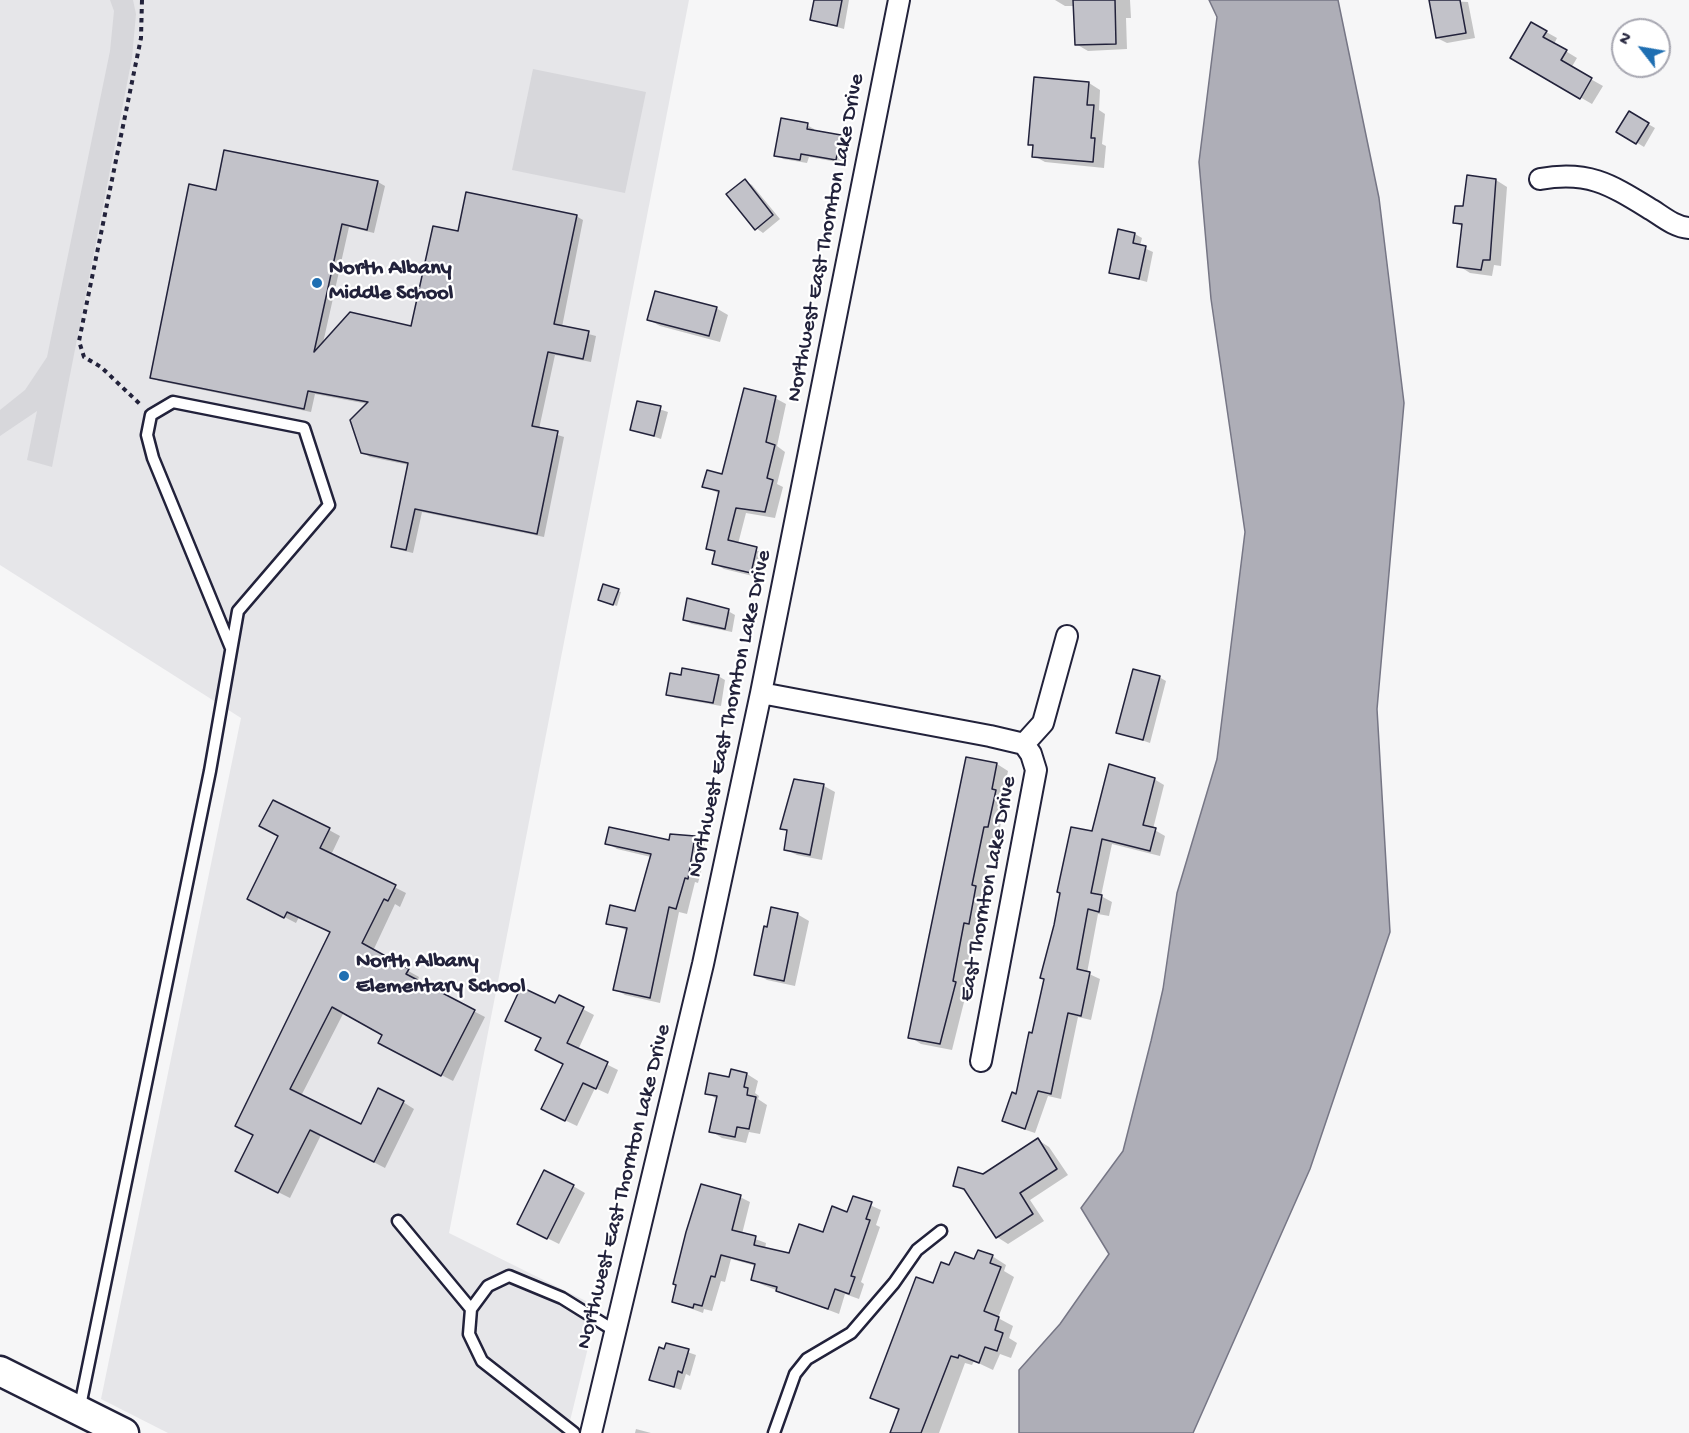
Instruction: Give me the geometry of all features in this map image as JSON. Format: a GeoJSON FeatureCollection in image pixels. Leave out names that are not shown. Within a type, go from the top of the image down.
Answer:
{"type":"FeatureCollection","features":[{"type":"Feature","properties":{"kind":"main road"},"geometry":{"type":"LineString","coordinates":[[0,1371],[78,1422],[124,1433]]}},
{"type":"Feature","properties":{"kind":"street","name":"Northwest East Thornton Lake Drive"},"geometry":{"type":"LineString","coordinates":[[591,1433],[703,964],[761,693],[899,0]]}},
{"type":"Feature","properties":{"kind":"street"},"geometry":{"type":"LineString","coordinates":[[1540,179],[1566,174],[1586,177],[1622,192],[1670,222],[1689,228]]}},
{"type":"Feature","properties":{"kind":"street"},"geometry":{"type":"LineString","coordinates":[[761,693],[1024,744],[1043,723],[1067,636]]}},
{"type":"Feature","properties":{"kind":"street","name":"East Thornton Lake Drive"},"geometry":{"type":"LineString","coordinates":[[981,1061],[1036,770],[1031,754],[1024,744]]}},
{"type":"Feature","properties":{"kind":"lane"},"geometry":{"type":"LineString","coordinates":[[78,1422],[210,771],[238,611],[329,505],[304,428],[172,402],[151,415],[147,435],[153,458],[231,648]]}},
{"type":"Feature","properties":{"kind":"lane"},"geometry":{"type":"LineString","coordinates":[[398,1221],[471,1309]]}},
{"type":"Feature","properties":{"kind":"lane"},"geometry":{"type":"LineString","coordinates":[[774,1433],[795,1374],[807,1359],[851,1333],[894,1283],[917,1250],[941,1231]]}},
{"type":"Feature","properties":{"kind":"lane"},"geometry":{"type":"LineString","coordinates":[[574,1433],[482,1361],[469,1334],[471,1309],[488,1286],[509,1276],[562,1298],[615,1331]]}},
{"type":"Feature","properties":{"kind":"path"},"geometry":{"type":"LineString","coordinates":[[142,0],[141,38],[79,341],[84,357],[101,367],[151,415]]}},
{"type":"Feature","properties":{"kind":"shaded area","name":"North Albany Middle School"},"geometry":{"type":"Polygon","coordinates":[[[0,0],[689,0],[449,1233],[598,1307],[567,1433],[168,1433],[101,1399],[241,718],[0,565],[0,0]]]}},
{"type":"Feature","properties":{"kind":"shaded area"},"geometry":{"type":"Polygon","coordinates":[[[110,0],[133,0],[136,14],[132,58],[52,467],[27,460],[37,411],[0,436],[0,410],[25,390],[47,357],[110,51],[114,11],[110,0]]]}},
{"type":"Feature","properties":{"kind":"shaded area"},"geometry":{"type":"Polygon","coordinates":[[[1209,0],[1338,0],[1379,198],[1404,403],[1377,709],[1390,932],[1310,1169],[1193,1433],[1019,1433],[1019,1370],[1060,1324],[1109,1254],[1081,1208],[1123,1151],[1163,989],[1177,893],[1217,759],[1245,532],[1211,299],[1199,162],[1217,17],[1209,0]]]}},
{"type":"Feature","properties":{"kind":"shaded area"},"geometry":{"type":"Polygon","coordinates":[[[533,69],[646,92],[625,193],[512,170],[533,69]]]}},
{"type":"Feature","properties":{"kind":"building"},"geometry":{"type":"Polygon","coordinates":[[[814,0],[842,0],[837,26],[810,20],[814,0]]]}},
{"type":"Feature","properties":{"kind":"building"},"geometry":{"type":"Polygon","coordinates":[[[1073,0],[1115,0],[1116,44],[1075,45],[1073,0]]]}},
{"type":"Feature","properties":{"kind":"building"},"geometry":{"type":"Polygon","coordinates":[[[1429,0],[1460,0],[1466,33],[1436,38],[1429,0]]]}},
{"type":"Feature","properties":{"kind":"building"},"geometry":{"type":"Polygon","coordinates":[[[1531,22],[1547,31],[1543,37],[1567,50],[1561,60],[1592,78],[1580,99],[1510,58],[1531,22]]]}},
{"type":"Feature","properties":{"kind":"building"},"geometry":{"type":"Polygon","coordinates":[[[1034,77],[1089,82],[1087,105],[1094,105],[1091,138],[1095,138],[1093,162],[1032,157],[1033,145],[1028,145],[1034,77]]]}},
{"type":"Feature","properties":{"kind":"building"},"geometry":{"type":"Polygon","coordinates":[[[1629,111],[1649,123],[1636,144],[1616,132],[1629,111]]]}},
{"type":"Feature","properties":{"kind":"building"},"geometry":{"type":"Polygon","coordinates":[[[781,118],[808,123],[807,129],[841,135],[836,160],[801,154],[800,160],[774,156],[781,118]]]}},
{"type":"Feature","properties":{"kind":"building"},"geometry":{"type":"Polygon","coordinates":[[[224,150],[378,181],[367,230],[342,224],[314,352],[350,312],[411,326],[433,226],[458,231],[466,192],[577,215],[554,324],[589,331],[583,359],[548,352],[532,426],[558,431],[537,534],[415,509],[406,550],[391,547],[408,463],[361,453],[350,420],[368,402],[308,391],[304,409],[150,378],[189,184],[216,190],[224,150]]]}},
{"type":"Feature","properties":{"kind":"building"},"geometry":{"type":"Polygon","coordinates":[[[1467,175],[1496,179],[1490,260],[1483,260],[1481,270],[1457,267],[1462,224],[1453,223],[1455,206],[1463,206],[1467,175]]]}},
{"type":"Feature","properties":{"kind":"building"},"geometry":{"type":"Polygon","coordinates":[[[745,179],[773,215],[755,230],[726,194],[745,179]]]}},
{"type":"Feature","properties":{"kind":"building"},"geometry":{"type":"Polygon","coordinates":[[[1118,229],[1135,233],[1133,243],[1146,246],[1139,279],[1109,273],[1118,229]]]}},
{"type":"Feature","properties":{"kind":"building"},"geometry":{"type":"Polygon","coordinates":[[[655,291],[717,307],[709,336],[647,320],[655,291]]]}},
{"type":"Feature","properties":{"kind":"building"},"geometry":{"type":"Polygon","coordinates":[[[744,388],[776,396],[766,442],[775,445],[767,478],[773,480],[765,512],[736,508],[728,540],[757,547],[751,573],[712,564],[715,551],[706,549],[719,491],[702,487],[707,470],[722,474],[744,388]]]}},
{"type":"Feature","properties":{"kind":"building"},"geometry":{"type":"Polygon","coordinates":[[[637,401],[661,406],[654,436],[630,430],[637,401]]]}},
{"type":"Feature","properties":{"kind":"building"},"geometry":{"type":"Polygon","coordinates":[[[603,584],[619,589],[613,605],[598,600],[603,584]]]}},
{"type":"Feature","properties":{"kind":"building"},"geometry":{"type":"Polygon","coordinates":[[[687,598],[729,609],[725,629],[683,620],[687,598]]]}},
{"type":"Feature","properties":{"kind":"building"},"geometry":{"type":"Polygon","coordinates":[[[682,668],[719,675],[713,703],[666,695],[670,673],[681,675],[682,668]]]}},
{"type":"Feature","properties":{"kind":"building"},"geometry":{"type":"Polygon","coordinates":[[[1133,669],[1160,676],[1143,740],[1116,733],[1133,669]]]}},
{"type":"Feature","properties":{"kind":"building"},"geometry":{"type":"Polygon","coordinates":[[[966,757],[997,763],[992,789],[996,790],[988,827],[984,827],[972,885],[976,886],[969,924],[964,923],[953,981],[956,982],[940,1044],[908,1038],[966,757]]]}},
{"type":"Feature","properties":{"kind":"building"},"geometry":{"type":"Polygon","coordinates":[[[1109,764],[1155,778],[1143,825],[1156,828],[1150,851],[1102,839],[1091,893],[1102,895],[1099,912],[1088,909],[1077,969],[1090,972],[1081,1016],[1068,1013],[1051,1094],[1038,1091],[1025,1129],[1002,1121],[1012,1092],[1016,1094],[1029,1032],[1032,1033],[1044,979],[1040,978],[1054,925],[1060,893],[1057,892],[1071,827],[1092,831],[1109,764]]]}},
{"type":"Feature","properties":{"kind":"building"},"geometry":{"type":"Polygon","coordinates":[[[794,779],[824,784],[810,855],[784,850],[787,830],[780,829],[794,779]]]}},
{"type":"Feature","properties":{"kind":"building"},"geometry":{"type":"Polygon","coordinates":[[[273,800],[330,828],[320,848],[396,885],[388,901],[384,899],[362,943],[409,969],[406,974],[475,1010],[441,1076],[378,1043],[382,1035],[332,1007],[290,1089],[361,1124],[378,1088],[404,1101],[374,1162],[310,1130],[278,1193],[235,1171],[253,1135],[235,1126],[330,932],[287,912],[284,918],[247,899],[278,836],[259,826],[273,800]]]}},
{"type":"Feature","properties":{"kind":"building"},"geometry":{"type":"Polygon","coordinates":[[[609,827],[669,840],[670,834],[695,836],[688,879],[685,878],[676,909],[669,907],[650,998],[613,990],[627,928],[606,924],[610,905],[635,911],[651,854],[605,844],[609,827]]]}},
{"type":"Feature","properties":{"kind":"building"},"geometry":{"type":"Polygon","coordinates":[[[771,907],[798,913],[784,981],[754,975],[764,926],[767,927],[771,907]]]}},
{"type":"Feature","properties":{"kind":"building"},"geometry":{"type":"Polygon","coordinates":[[[521,987],[555,1003],[559,995],[584,1007],[567,1043],[608,1062],[596,1089],[583,1083],[565,1121],[541,1109],[563,1064],[535,1050],[541,1038],[505,1021],[521,987]]]}},
{"type":"Feature","properties":{"kind":"building"},"geometry":{"type":"Polygon","coordinates":[[[731,1069],[747,1073],[744,1087],[748,1088],[747,1095],[756,1097],[749,1129],[737,1127],[735,1137],[709,1132],[717,1096],[705,1094],[709,1073],[729,1077],[731,1069]]]}},
{"type":"Feature","properties":{"kind":"building"},"geometry":{"type":"Polygon","coordinates":[[[1038,1138],[1057,1169],[1020,1193],[1033,1214],[996,1238],[964,1189],[953,1186],[958,1167],[983,1174],[1038,1138]]]}},
{"type":"Feature","properties":{"kind":"building"},"geometry":{"type":"Polygon","coordinates":[[[544,1170],[574,1185],[547,1239],[517,1224],[544,1170]]]}},
{"type":"Feature","properties":{"kind":"building"},"geometry":{"type":"Polygon","coordinates":[[[701,1184],[741,1195],[732,1230],[756,1236],[754,1245],[789,1253],[799,1224],[823,1232],[832,1206],[847,1212],[853,1196],[872,1202],[866,1219],[870,1220],[851,1276],[855,1277],[849,1294],[835,1289],[828,1309],[776,1291],[777,1287],[751,1280],[755,1264],[721,1255],[715,1277],[711,1276],[702,1306],[694,1304],[693,1308],[672,1302],[676,1285],[673,1284],[701,1184]]]}},
{"type":"Feature","properties":{"kind":"building"},"geometry":{"type":"Polygon","coordinates":[[[978,1250],[993,1255],[990,1263],[1001,1267],[984,1311],[999,1317],[995,1330],[1003,1333],[997,1351],[985,1347],[979,1363],[959,1355],[958,1358],[951,1356],[921,1433],[890,1433],[899,1409],[870,1398],[916,1277],[933,1283],[941,1262],[949,1265],[955,1252],[974,1259],[978,1250]]]}},
{"type":"Feature","properties":{"kind":"building"},"geometry":{"type":"Polygon","coordinates":[[[666,1343],[689,1349],[682,1373],[678,1371],[674,1387],[649,1380],[659,1347],[664,1349],[666,1343]]]}},
{"type":"Feature","properties":{"kind":"place","name":"North Albany Middle School"},"geometry":{"type":"Point","coordinates":[317,283]}},
{"type":"Feature","properties":{"kind":"place","name":"North Albany Elementary School"},"geometry":{"type":"Point","coordinates":[344,976]}}]}
